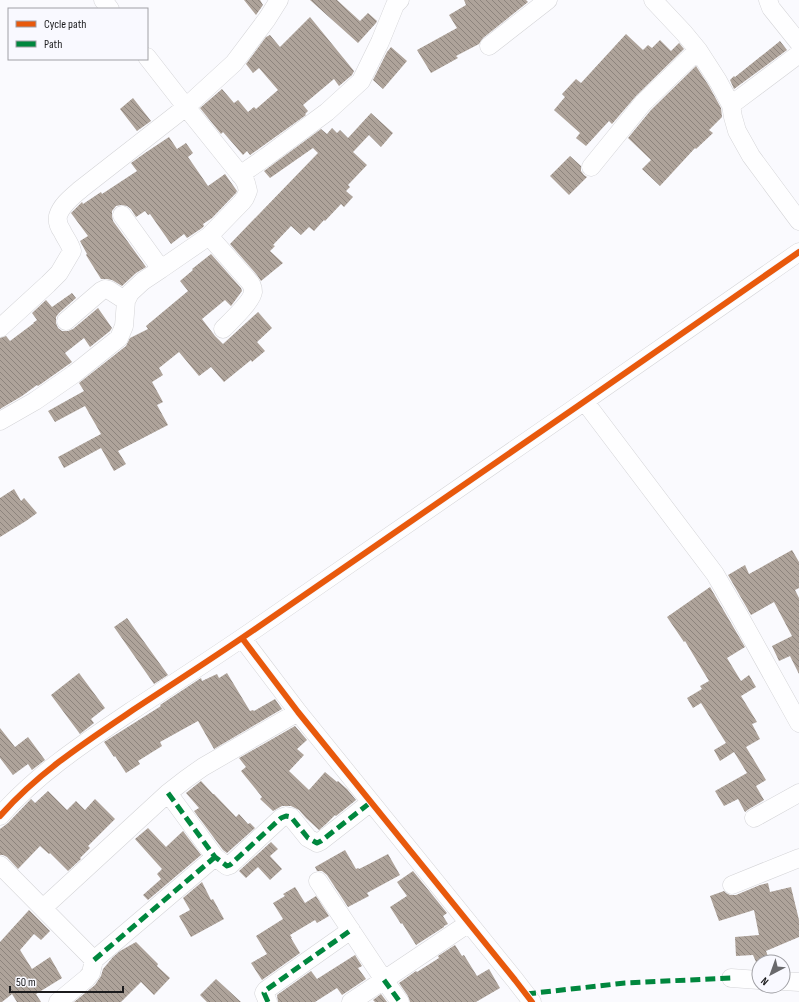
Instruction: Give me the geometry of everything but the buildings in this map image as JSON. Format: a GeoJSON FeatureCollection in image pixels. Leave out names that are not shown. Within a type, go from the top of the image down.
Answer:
{"type":"FeatureCollection","features":[{"type":"Feature","properties":{"kind":"street"},"geometry":{"type":"LineString","coordinates":[[103,0],[109,8]]}},
{"type":"Feature","properties":{"kind":"street"},"geometry":{"type":"LineString","coordinates":[[0,328],[48,284],[59,272],[72,251],[70,244],[58,224],[58,216],[67,202],[81,189],[186,107],[234,63],[267,19],[279,0]]}},
{"type":"Feature","properties":{"kind":"street"},"geometry":{"type":"LineString","coordinates":[[240,175],[327,112],[361,81],[380,42],[395,5],[400,0]]}},
{"type":"Feature","properties":{"kind":"street"},"geometry":{"type":"LineString","coordinates":[[489,46],[548,0]]}},
{"type":"Feature","properties":{"kind":"street"},"geometry":{"type":"LineString","coordinates":[[653,0],[698,50],[718,80],[731,105],[737,131],[750,156],[799,221]]}},
{"type":"Feature","properties":{"kind":"street"},"geometry":{"type":"LineString","coordinates":[[768,0],[771,8],[799,43]]}},
{"type":"Feature","properties":{"kind":"street"},"geometry":{"type":"LineString","coordinates":[[591,167],[642,103],[698,50]]}},
{"type":"Feature","properties":{"kind":"street"},"geometry":{"type":"LineString","coordinates":[[731,105],[799,54]]}},
{"type":"Feature","properties":{"kind":"street"},"geometry":{"type":"LineString","coordinates":[[0,421],[35,401],[74,374],[119,338],[124,326],[126,301],[130,293],[144,281],[209,236],[242,202],[247,194],[248,187],[246,183],[148,58]]}},
{"type":"Feature","properties":{"kind":"street"},"geometry":{"type":"LineString","coordinates":[[122,216],[161,269]]}},
{"type":"Feature","properties":{"kind":"street"},"geometry":{"type":"LineString","coordinates":[[209,236],[248,280],[252,287],[253,293],[223,329]]}},
{"type":"Feature","properties":{"kind":"street"},"geometry":{"type":"LineString","coordinates":[[0,816],[30,786],[58,762],[96,735],[242,638],[585,402],[799,252]]}},
{"type":"Feature","properties":{"kind":"street"},"geometry":{"type":"LineString","coordinates":[[66,321],[105,289],[126,301]]}},
{"type":"Feature","properties":{"kind":"street"},"geometry":{"type":"LineString","coordinates":[[585,402],[717,578],[799,723]]}},
{"type":"Feature","properties":{"kind":"street"},"geometry":{"type":"LineString","coordinates":[[242,638],[298,712],[516,980],[532,1002]]}},
{"type":"Feature","properties":{"kind":"street"},"geometry":{"type":"LineString","coordinates":[[43,908],[168,793],[203,766],[298,712]]}},
{"type":"Feature","properties":{"kind":"street"},"geometry":{"type":"LineString","coordinates":[[168,793],[215,857],[227,866],[230,865],[281,818],[286,816],[291,817],[308,838],[317,843],[371,802]]}},
{"type":"Feature","properties":{"kind":"street"},"geometry":{"type":"LineString","coordinates":[[754,818],[799,793]]}},
{"type":"Feature","properties":{"kind":"street"},"geometry":{"type":"LineString","coordinates":[[58,1002],[87,978],[91,973],[94,960],[215,857]]}},
{"type":"Feature","properties":{"kind":"street"},"geometry":{"type":"LineString","coordinates":[[732,885],[799,858]]}},
{"type":"Feature","properties":{"kind":"street"},"geometry":{"type":"LineString","coordinates":[[0,865],[94,960]]}},
{"type":"Feature","properties":{"kind":"street"},"geometry":{"type":"LineString","coordinates":[[318,881],[400,1002]]}},
{"type":"Feature","properties":{"kind":"street"},"geometry":{"type":"LineString","coordinates":[[351,1002],[470,923]]}},
{"type":"Feature","properties":{"kind":"street"},"geometry":{"type":"LineString","coordinates":[[268,1002],[264,993],[266,990],[351,930]]}},
{"type":"Feature","properties":{"kind":"street"},"geometry":{"type":"LineString","coordinates":[[731,978],[751,979]]}},
{"type":"Feature","properties":{"kind":"marked path"},"geometry":{"type":"LineString","coordinates":[[168,793],[215,857],[227,866],[230,865],[281,818],[286,816],[291,817],[308,838],[317,843],[371,802]]}},
{"type":"Feature","properties":{"kind":"marked path"},"geometry":{"type":"LineString","coordinates":[[94,960],[215,857]]}},
{"type":"Feature","properties":{"kind":"marked path"},"geometry":{"type":"LineString","coordinates":[[268,1002],[264,993],[266,990],[351,930]]}},
{"type":"Feature","properties":{"kind":"marked path"},"geometry":{"type":"LineString","coordinates":[[526,994],[625,983],[731,978]]}},
{"type":"Feature","properties":{"kind":"marked path"},"geometry":{"type":"LineString","coordinates":[[384,980],[400,1002]]}},
{"type":"Feature","properties":{"kind":"cycle path"},"geometry":{"type":"LineString","coordinates":[[0,816],[29,786],[78,747],[245,636],[799,252]]}},
{"type":"Feature","properties":{"kind":"cycle path"},"geometry":{"type":"LineString","coordinates":[[242,638],[298,712],[532,1002]]}}]}
